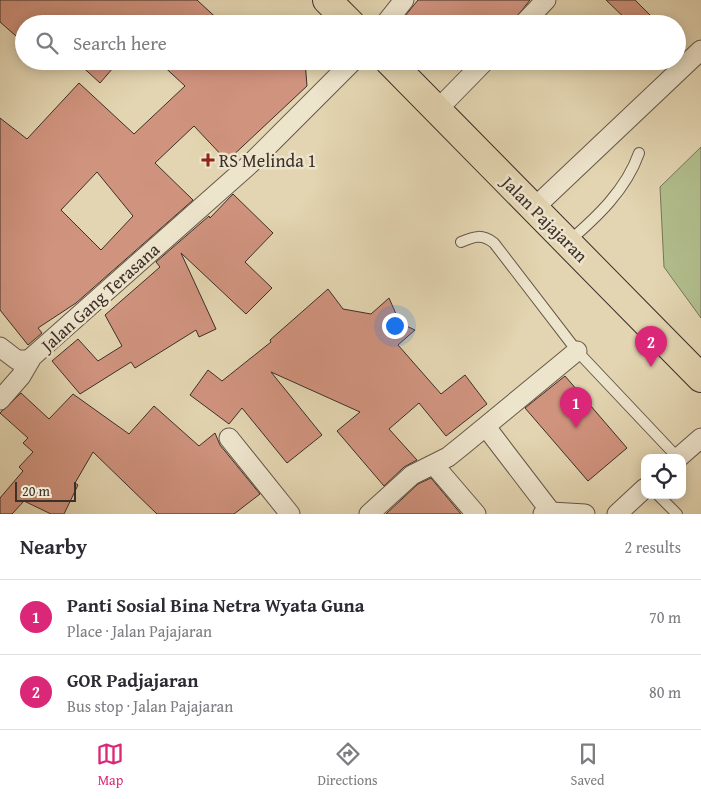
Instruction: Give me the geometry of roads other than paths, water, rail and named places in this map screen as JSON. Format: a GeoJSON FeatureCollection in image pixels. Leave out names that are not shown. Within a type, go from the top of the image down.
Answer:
{"type":"FeatureCollection","features":[{"type":"Feature","properties":{"kind":"main road"},"geometry":{"type":"LineString","coordinates":[[327,0],[342,15]]}},
{"type":"Feature","properties":{"kind":"main road","name":"Jalan Pajajaran"},"geometry":{"type":"LineString","coordinates":[[398,70],[701,378]]}},
{"type":"Feature","properties":{"kind":"street"},"geometry":{"type":"LineString","coordinates":[[392,15],[404,0]]}},
{"type":"Feature","properties":{"kind":"street"},"geometry":{"type":"LineString","coordinates":[[532,15],[546,0]]}},
{"type":"Feature","properties":{"kind":"street"},"geometry":{"type":"LineString","coordinates":[[686,64],[701,50]]}},
{"type":"Feature","properties":{"kind":"street","name":"Jalan Gang Terasana"},"geometry":{"type":"LineString","coordinates":[[5,351],[17,360],[30,360],[74,318],[250,164],[344,70]]}},
{"type":"Feature","properties":{"kind":"street"},"geometry":{"type":"LineString","coordinates":[[437,110],[476,70]]}},
{"type":"Feature","properties":{"kind":"street"},"geometry":{"type":"LineString","coordinates":[[534,208],[680,70]]}},
{"type":"Feature","properties":{"kind":"street"},"geometry":{"type":"LineString","coordinates":[[369,514],[412,475],[448,457],[577,351]]}},
{"type":"Feature","properties":{"kind":"street"},"geometry":{"type":"LineString","coordinates":[[0,400],[21,376],[30,360]]}},
{"type":"Feature","properties":{"kind":"street"},"geometry":{"type":"LineString","coordinates":[[486,427],[547,513],[585,514]]}},
{"type":"Feature","properties":{"kind":"street"},"geometry":{"type":"LineString","coordinates":[[229,438],[290,514]]}},
{"type":"Feature","properties":{"kind":"street"},"geometry":{"type":"LineString","coordinates":[[683,454],[701,438]]}},
{"type":"Feature","properties":{"kind":"street"},"geometry":{"type":"LineString","coordinates":[[434,465],[476,514]]}},
{"type":"Feature","properties":{"kind":"street"},"geometry":{"type":"LineString","coordinates":[[617,514],[641,492]]}},
{"type":"Feature","properties":{"kind":"lane"},"geometry":{"type":"LineString","coordinates":[[568,242],[594,219],[631,175],[639,154]]}},
{"type":"Feature","properties":{"kind":"lane"},"geometry":{"type":"LineString","coordinates":[[461,242],[478,236],[485,237],[494,243],[577,351],[674,454]]}},
{"type":"Feature","properties":{"kind":"lane"},"geometry":{"type":"LineString","coordinates":[[662,499],[677,514]]}},
{"type":"Feature","properties":{"kind":"place","name":"RS Melinda 1"},"geometry":{"type":"Point","coordinates":[208,160]}},
{"type":"Feature","properties":{"kind":"place","name":"GOR Padjajaran"},"geometry":{"type":"Point","coordinates":[651,367]}},
{"type":"Feature","properties":{"kind":"place","name":"Panti Sosial Bina Netra Wyata Guna"},"geometry":{"type":"Point","coordinates":[576,428]}}]}
